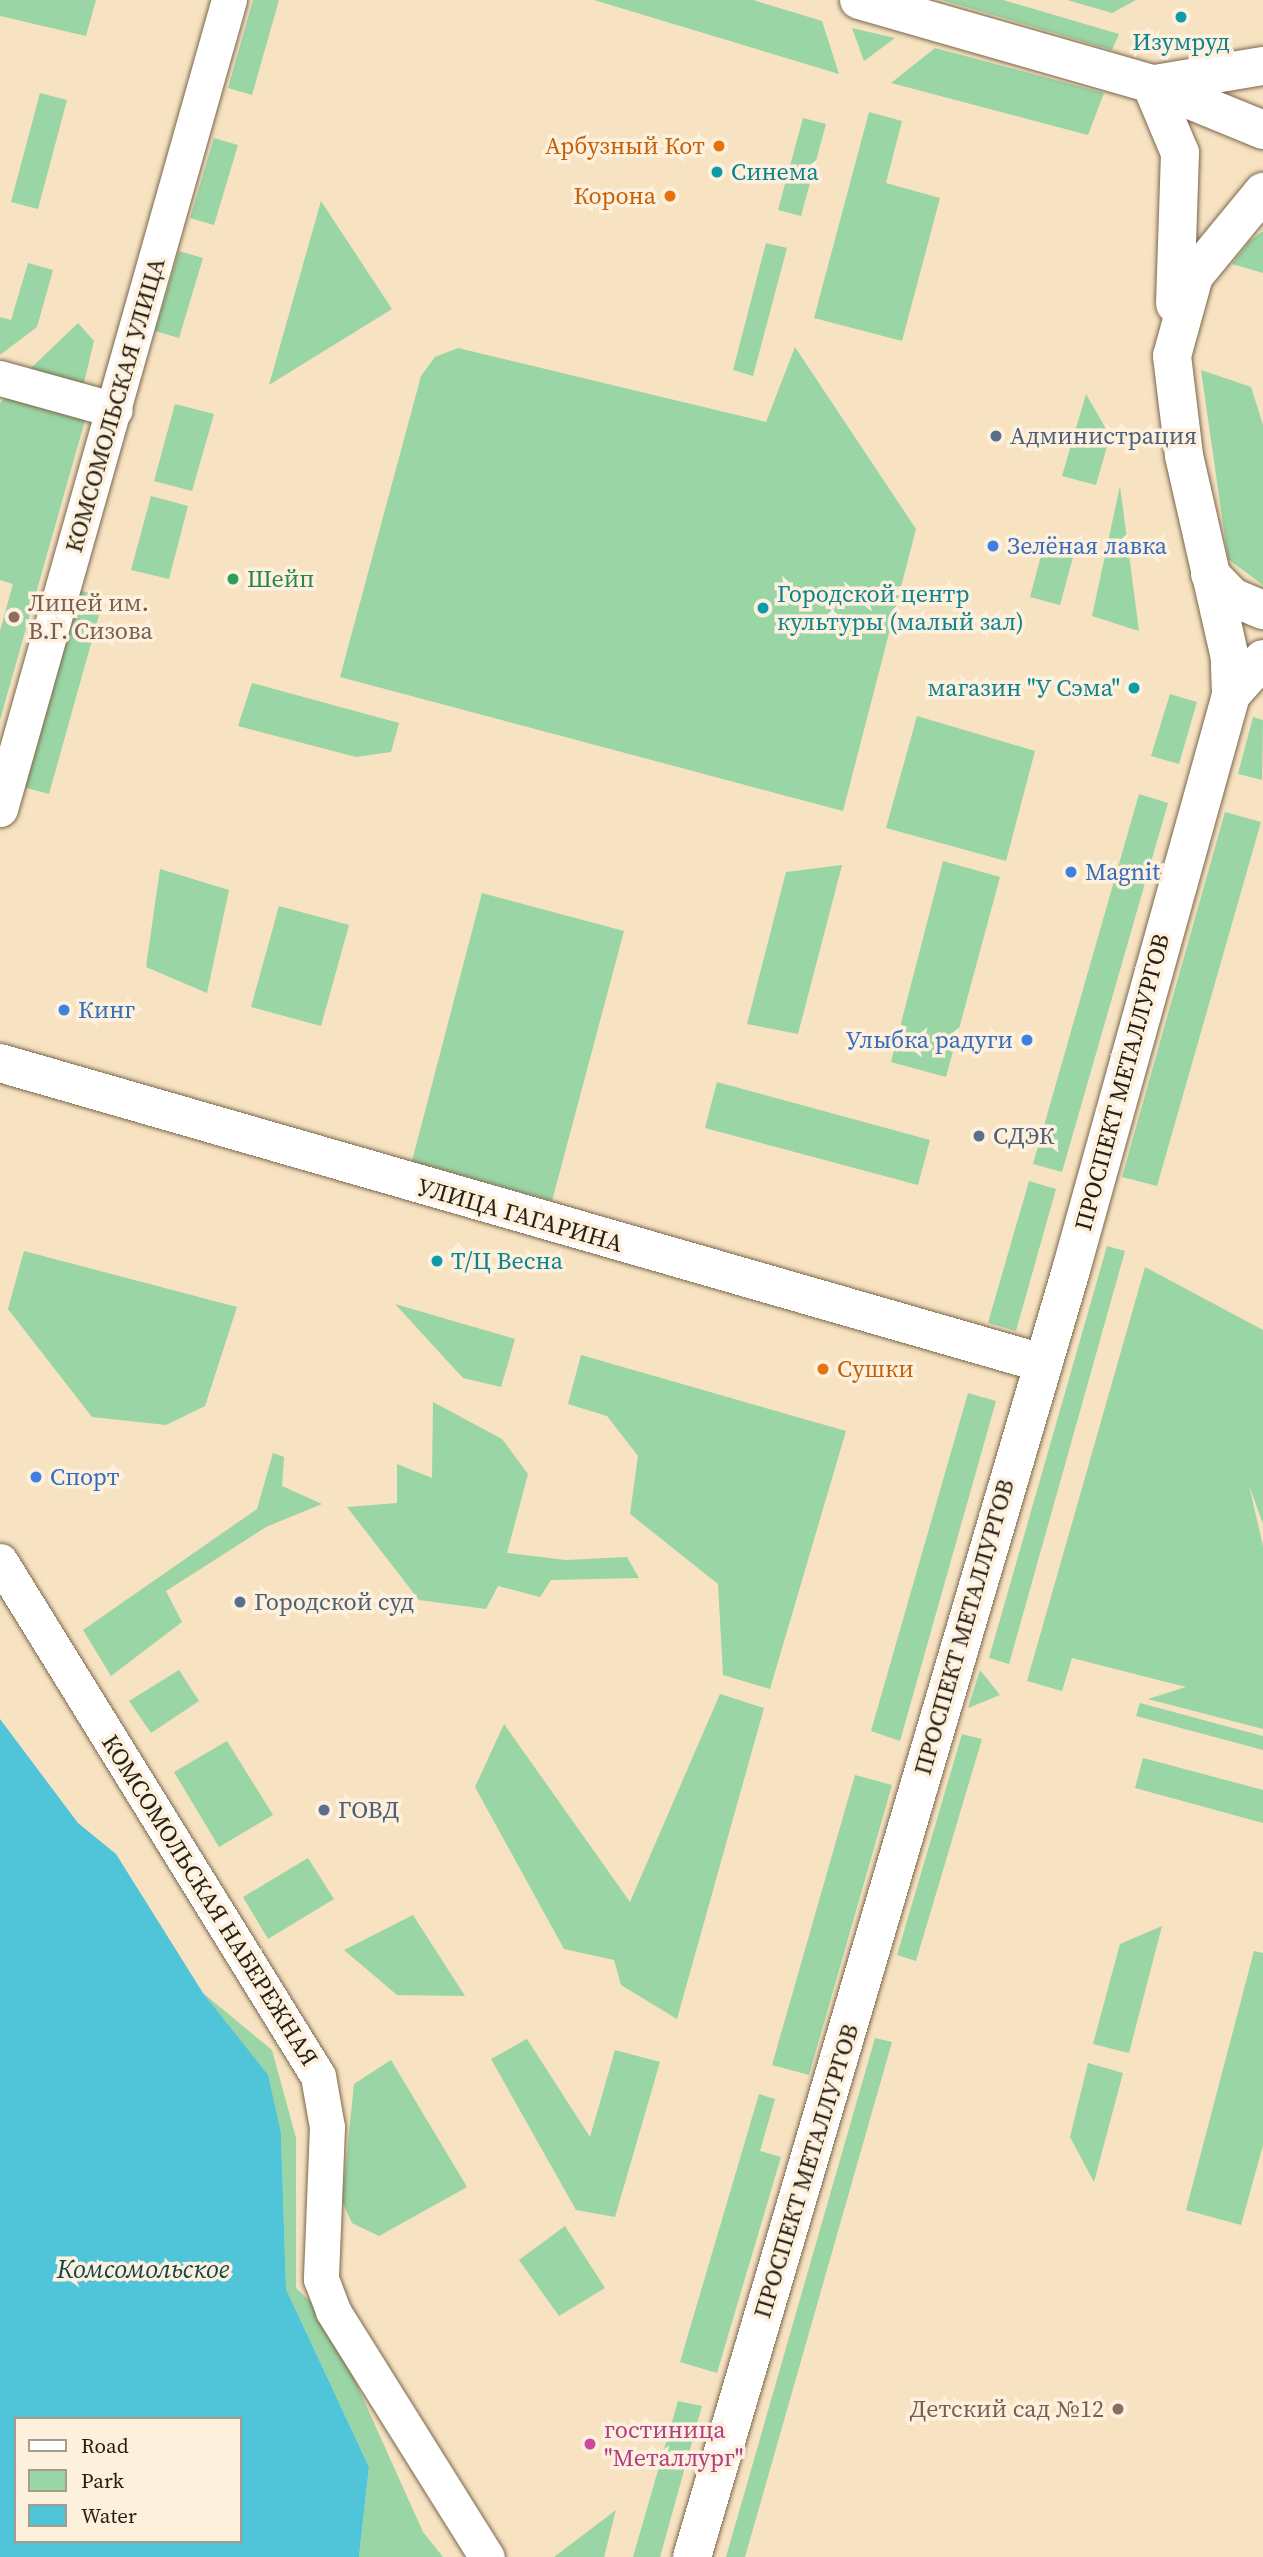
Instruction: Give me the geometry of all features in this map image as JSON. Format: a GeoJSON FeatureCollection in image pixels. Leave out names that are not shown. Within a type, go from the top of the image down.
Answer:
{"type":"FeatureCollection","features":[{"type":"Feature","properties":{"kind":"main road"},"geometry":{"type":"LineString","coordinates":[[859,0],[1151,84],[1263,130]]}},
{"type":"Feature","properties":{"kind":"main road"},"geometry":{"type":"LineString","coordinates":[[1151,84],[1263,66]]}},
{"type":"Feature","properties":{"kind":"main road"},"geometry":{"type":"LineString","coordinates":[[1151,84],[1180,153],[1172,356]]}},
{"type":"Feature","properties":{"kind":"main road"},"geometry":{"type":"LineString","coordinates":[[1172,356],[1190,286],[1226,230],[1263,192]]}},
{"type":"Feature","properties":{"kind":"main road"},"geometry":{"type":"LineString","coordinates":[[1226,230],[1263,218]]}},
{"type":"Feature","properties":{"kind":"main road","name":"ПРОСПЕКТ МЕТАЛЛУРГОВ"},"geometry":{"type":"LineString","coordinates":[[692,2557],[1042,1363],[1231,695],[1230,658],[1184,455],[1172,356]]}},
{"type":"Feature","properties":{"kind":"main road"},"geometry":{"type":"LineString","coordinates":[[1210,574],[1232,597],[1263,610]]}},
{"type":"Feature","properties":{"kind":"main road","name":"ПРОСПЕКТ МЕТАЛЛУРГОВ"},"geometry":{"type":"LineString","coordinates":[[1231,695],[1263,659]]}},
{"type":"Feature","properties":{"kind":"main road","name":"УЛИЦА ГАГАРИНА"},"geometry":{"type":"LineString","coordinates":[[0,1063],[1042,1363]]}},
{"type":"Feature","properties":{"kind":"street","name":"КОМСОМОЛЬСКАЯ УЛИЦА"},"geometry":{"type":"LineString","coordinates":[[0,809],[115,411],[229,0]]}},
{"type":"Feature","properties":{"kind":"street"},"geometry":{"type":"LineString","coordinates":[[0,378],[115,411]]}},
{"type":"Feature","properties":{"kind":"street","name":"КОМСОМОЛЬСКАЯ НАБЕРЕЖНАЯ"},"geometry":{"type":"LineString","coordinates":[[0,1561],[318,2077],[327,2127],[321,2279],[333,2311],[486,2557]]}},
{"type":"Feature","properties":{"kind":"green space"},"geometry":{"type":"Polygon","coordinates":[[[0,0],[96,0],[86,36],[0,16],[0,0]]]}},
{"type":"Feature","properties":{"kind":"green space"},"geometry":{"type":"Polygon","coordinates":[[[253,0],[279,0],[252,95],[228,88],[253,0]]]}},
{"type":"Feature","properties":{"kind":"green space"},"geometry":{"type":"Polygon","coordinates":[[[594,0],[753,0],[822,21],[839,74],[594,0]]]}},
{"type":"Feature","properties":{"kind":"green space"},"geometry":{"type":"Polygon","coordinates":[[[942,0],[1003,0],[1119,34],[1112,50],[942,0]]]}},
{"type":"Feature","properties":{"kind":"green space"},"geometry":{"type":"Polygon","coordinates":[[[1067,0],[1136,0],[1112,13],[1067,0]]]}},
{"type":"Feature","properties":{"kind":"green space"},"geometry":{"type":"Polygon","coordinates":[[[852,28],[895,38],[864,61],[852,28]]]}},
{"type":"Feature","properties":{"kind":"green space"},"geometry":{"type":"Polygon","coordinates":[[[935,48],[1104,93],[1088,135],[891,83],[935,48]]]}},
{"type":"Feature","properties":{"kind":"green space"},"geometry":{"type":"Polygon","coordinates":[[[40,93],[67,100],[38,209],[11,202],[40,93]]]}},
{"type":"Feature","properties":{"kind":"green space"},"geometry":{"type":"Polygon","coordinates":[[[869,112],[902,121],[886,183],[940,198],[902,341],[814,318],[869,112]]]}},
{"type":"Feature","properties":{"kind":"green space"},"geometry":{"type":"Polygon","coordinates":[[[803,118],[826,124],[801,216],[778,210],[803,118]]]}},
{"type":"Feature","properties":{"kind":"green space"},"geometry":{"type":"Polygon","coordinates":[[[214,138],[238,145],[214,225],[190,218],[214,138]]]}},
{"type":"Feature","properties":{"kind":"green space"},"geometry":{"type":"Polygon","coordinates":[[[321,201],[392,309],[269,385],[321,201]]]}},
{"type":"Feature","properties":{"kind":"green space"},"geometry":{"type":"Polygon","coordinates":[[[1263,231],[1263,273],[1232,264],[1250,241],[1263,231]]]}},
{"type":"Feature","properties":{"kind":"green space"},"geometry":{"type":"Polygon","coordinates":[[[766,243],[787,248],[753,376],[733,370],[766,243]]]}},
{"type":"Feature","properties":{"kind":"green space"},"geometry":{"type":"Polygon","coordinates":[[[179,251],[203,258],[179,338],[155,331],[179,251]]]}},
{"type":"Feature","properties":{"kind":"green space"},"geometry":{"type":"Polygon","coordinates":[[[28,263],[53,270],[37,327],[0,355],[0,317],[11,320],[28,263]]]}},
{"type":"Feature","properties":{"kind":"green space"},"geometry":{"type":"Polygon","coordinates":[[[78,323],[94,341],[83,387],[30,369],[78,323]]]}},
{"type":"Feature","properties":{"kind":"green space"},"geometry":{"type":"Polygon","coordinates":[[[795,347],[916,529],[843,811],[340,677],[421,376],[435,357],[458,348],[766,422],[795,347]]]}},
{"type":"Feature","properties":{"kind":"green space"},"geometry":{"type":"Polygon","coordinates":[[[1201,370],[1251,387],[1263,425],[1263,585],[1228,559],[1201,370]]]}},
{"type":"Feature","properties":{"kind":"green space"},"geometry":{"type":"Polygon","coordinates":[[[1086,394],[1110,436],[1096,485],[1062,476],[1086,394]]]}},
{"type":"Feature","properties":{"kind":"green space","name":"Лицей им. В.Г. Сизова"},"geometry":{"type":"Polygon","coordinates":[[[7,396],[86,417],[0,720],[0,631],[13,584],[0,580],[0,403],[7,396]]]}},
{"type":"Feature","properties":{"kind":"green space"},"geometry":{"type":"Polygon","coordinates":[[[175,404],[214,414],[192,491],[154,481],[175,404]]]}},
{"type":"Feature","properties":{"kind":"green space"},"geometry":{"type":"Polygon","coordinates":[[[1120,486],[1139,631],[1092,616],[1120,486]]]}},
{"type":"Feature","properties":{"kind":"green space"},"geometry":{"type":"Polygon","coordinates":[[[151,496],[188,506],[169,579],[131,570],[151,496]]]}},
{"type":"Feature","properties":{"kind":"green space"},"geometry":{"type":"Polygon","coordinates":[[[1046,537],[1076,546],[1060,605],[1030,597],[1046,537]]]}},
{"type":"Feature","properties":{"kind":"green space"},"geometry":{"type":"Polygon","coordinates":[[[78,590],[104,597],[49,794],[23,787],[78,590]]]}},
{"type":"Feature","properties":{"kind":"green space"},"geometry":{"type":"Polygon","coordinates":[[[252,683],[399,723],[391,752],[356,757],[238,726],[252,683]]]}},
{"type":"Feature","properties":{"kind":"green space"},"geometry":{"type":"Polygon","coordinates":[[[1170,694],[1197,702],[1179,764],[1151,756],[1170,694]]]}},
{"type":"Feature","properties":{"kind":"green space"},"geometry":{"type":"Polygon","coordinates":[[[917,716],[1035,751],[1006,861],[886,828],[917,716]]]}},
{"type":"Feature","properties":{"kind":"green space"},"geometry":{"type":"Polygon","coordinates":[[[1253,717],[1263,720],[1262,780],[1238,774],[1253,717]]]}},
{"type":"Feature","properties":{"kind":"green space"},"geometry":{"type":"Polygon","coordinates":[[[1139,794],[1168,803],[1062,1172],[1033,1164],[1139,794]]]}},
{"type":"Feature","properties":{"kind":"green space"},"geometry":{"type":"Polygon","coordinates":[[[1225,812],[1261,822],[1157,1186],[1122,1177],[1225,812]]]}},
{"type":"Feature","properties":{"kind":"green space"},"geometry":{"type":"Polygon","coordinates":[[[943,861],[1000,877],[946,1077],[891,1062],[943,861]]]}},
{"type":"Feature","properties":{"kind":"green space"},"geometry":{"type":"Polygon","coordinates":[[[842,865],[798,1034],[747,1024],[786,872],[842,865]]]}},
{"type":"Feature","properties":{"kind":"green space"},"geometry":{"type":"Polygon","coordinates":[[[160,869],[229,890],[207,993],[146,967],[160,869]]]}},
{"type":"Feature","properties":{"kind":"green space"},"geometry":{"type":"Polygon","coordinates":[[[482,893],[624,931],[552,1201],[412,1161],[482,893]]]}},
{"type":"Feature","properties":{"kind":"green space"},"geometry":{"type":"Polygon","coordinates":[[[279,906],[349,925],[321,1026],[251,1007],[279,906]]]}},
{"type":"Feature","properties":{"kind":"green space"},"geometry":{"type":"Polygon","coordinates":[[[717,1082],[930,1140],[918,1185],[705,1128],[717,1082]]]}},
{"type":"Feature","properties":{"kind":"green space"},"geometry":{"type":"Polygon","coordinates":[[[1029,1181],[1056,1189],[1016,1331],[988,1323],[1029,1181]]]}},
{"type":"Feature","properties":{"kind":"green space"},"geometry":{"type":"Polygon","coordinates":[[[1107,1246],[1125,1251],[1009,1664],[989,1658],[1107,1246]]]}},
{"type":"Feature","properties":{"kind":"green space"},"geometry":{"type":"Polygon","coordinates":[[[24,1251],[237,1307],[205,1406],[166,1425],[92,1417],[8,1309],[24,1251]]]}},
{"type":"Feature","properties":{"kind":"green space"},"geometry":{"type":"Polygon","coordinates":[[[1145,1267],[1263,1330],[1263,1524],[1249,1485],[1263,1546],[1263,1729],[1148,1699],[1186,1687],[1072,1658],[1062,1691],[1027,1681],[1145,1267]]]}},
{"type":"Feature","properties":{"kind":"green space"},"geometry":{"type":"Polygon","coordinates":[[[395,1304],[515,1339],[501,1387],[463,1378],[395,1304]]]}},
{"type":"Feature","properties":{"kind":"green space"},"geometry":{"type":"Polygon","coordinates":[[[581,1355],[846,1431],[770,1689],[723,1675],[718,1584],[630,1514],[638,1456],[607,1416],[568,1404],[581,1355]]]}},
{"type":"Feature","properties":{"kind":"green space"},"geometry":{"type":"Polygon","coordinates":[[[968,1393],[996,1401],[900,1741],[871,1731],[968,1393]]]}},
{"type":"Feature","properties":{"kind":"green space"},"geometry":{"type":"Polygon","coordinates":[[[433,1402],[502,1439],[528,1474],[507,1553],[566,1560],[627,1557],[639,1578],[551,1580],[540,1597],[498,1586],[486,1609],[419,1600],[347,1507],[397,1503],[397,1464],[432,1478],[433,1402]]]}},
{"type":"Feature","properties":{"kind":"green space"},"geometry":{"type":"Polygon","coordinates":[[[273,1453],[284,1457],[282,1486],[322,1504],[266,1527],[166,1591],[182,1622],[111,1676],[83,1630],[257,1509],[273,1453]]]}},
{"type":"Feature","properties":{"kind":"green space"},"geometry":{"type":"Polygon","coordinates":[[[179,1670],[199,1701],[151,1733],[129,1701],[179,1670]]]}},
{"type":"Feature","properties":{"kind":"green space"},"geometry":{"type":"Polygon","coordinates":[[[980,1670],[1000,1695],[968,1708],[980,1670]]]}},
{"type":"Feature","properties":{"kind":"green space"},"geometry":{"type":"Polygon","coordinates":[[[720,1694],[764,1708],[677,2019],[621,1985],[614,1960],[564,1949],[475,1787],[504,1724],[630,1902],[720,1694]]]}},
{"type":"Feature","properties":{"kind":"green space"},"geometry":{"type":"Polygon","coordinates":[[[1140,1703],[1263,1736],[1263,1750],[1136,1716],[1140,1703]]]}},
{"type":"Feature","properties":{"kind":"green space"},"geometry":{"type":"Polygon","coordinates":[[[962,1734],[982,1739],[916,1961],[897,1955],[962,1734]]]}},
{"type":"Feature","properties":{"kind":"green space"},"geometry":{"type":"Polygon","coordinates":[[[227,1741],[273,1815],[219,1847],[174,1772],[227,1741]]]}},
{"type":"Feature","properties":{"kind":"green space"},"geometry":{"type":"Polygon","coordinates":[[[1143,1758],[1263,1790],[1263,1823],[1135,1788],[1143,1758]]]}},
{"type":"Feature","properties":{"kind":"green space"},"geometry":{"type":"Polygon","coordinates":[[[855,1775],[892,1785],[809,2075],[772,2065],[855,1775]]]}},
{"type":"Feature","properties":{"kind":"green space"},"geometry":{"type":"Polygon","coordinates":[[[308,1858],[334,1899],[268,1939],[243,1897],[308,1858]]]}},
{"type":"Feature","properties":{"kind":"green space"},"geometry":{"type":"Polygon","coordinates":[[[413,1915],[465,1996],[397,1995],[344,1950],[413,1915]]]}},
{"type":"Feature","properties":{"kind":"green space"},"geometry":{"type":"Polygon","coordinates":[[[1162,1926],[1129,2053],[1093,2044],[1120,1944],[1162,1926]]]}},
{"type":"Feature","properties":{"kind":"green space"},"geometry":{"type":"Polygon","coordinates":[[[1254,1951],[1263,1953],[1263,2145],[1241,2225],[1186,2210],[1254,1951]]]}},
{"type":"Feature","properties":{"kind":"green space"},"geometry":{"type":"Polygon","coordinates":[[[203,1993],[272,2050],[296,2138],[296,2288],[326,2316],[423,2532],[443,2557],[359,2557],[369,2467],[286,2289],[281,2133],[229,2027],[203,1993]]]}},
{"type":"Feature","properties":{"kind":"green space"},"geometry":{"type":"Polygon","coordinates":[[[875,2038],[892,2042],[745,2557],[726,2557],[875,2038]]]}},
{"type":"Feature","properties":{"kind":"green space"},"geometry":{"type":"Polygon","coordinates":[[[527,2039],[590,2137],[615,2050],[660,2062],[615,2217],[576,2210],[491,2059],[527,2039]]]}},
{"type":"Feature","properties":{"kind":"green space"},"geometry":{"type":"Polygon","coordinates":[[[391,2060],[467,2187],[379,2236],[352,2223],[342,2201],[354,2084],[391,2060]]]}},
{"type":"Feature","properties":{"kind":"green space"},"geometry":{"type":"Polygon","coordinates":[[[1088,2063],[1123,2073],[1094,2182],[1070,2137],[1088,2063]]]}},
{"type":"Feature","properties":{"kind":"green space"},"geometry":{"type":"Polygon","coordinates":[[[759,2094],[775,2099],[760,2151],[781,2157],[717,2373],[680,2362],[759,2094]]]}},
{"type":"Feature","properties":{"kind":"green space"},"geometry":{"type":"Polygon","coordinates":[[[565,2226],[605,2288],[559,2316],[519,2260],[565,2226]]]}},
{"type":"Feature","properties":{"kind":"green space"},"geometry":{"type":"Polygon","coordinates":[[[678,2401],[702,2406],[660,2557],[633,2557],[678,2401]]]}},
{"type":"Feature","properties":{"kind":"green space"},"geometry":{"type":"Polygon","coordinates":[[[616,2510],[604,2557],[554,2557],[616,2510]]]}},
{"type":"Feature","properties":{"kind":"water","name":"Комсомольское"},"geometry":{"type":"Polygon","coordinates":[[[0,1719],[78,1823],[116,1854],[203,1993],[268,2075],[281,2133],[286,2289],[369,2467],[359,2557],[0,2557],[0,1719]]]}},
{"type":"Feature","properties":{"kind":"place","name":"Изумруд"},"geometry":{"type":"Point","coordinates":[1181,17]}},
{"type":"Feature","properties":{"kind":"place","name":"Арбузный Кот"},"geometry":{"type":"Point","coordinates":[719,146]}},
{"type":"Feature","properties":{"kind":"place","name":"Синема"},"geometry":{"type":"Point","coordinates":[717,172]}},
{"type":"Feature","properties":{"kind":"place","name":"Корона"},"geometry":{"type":"Point","coordinates":[670,196]}},
{"type":"Feature","properties":{"kind":"place","name":"Администрация"},"geometry":{"type":"Point","coordinates":[996,436]}},
{"type":"Feature","properties":{"kind":"place","name":"Зелёная лавка"},"geometry":{"type":"Point","coordinates":[993,546]}},
{"type":"Feature","properties":{"kind":"place","name":"Шейп"},"geometry":{"type":"Point","coordinates":[233,579]}},
{"type":"Feature","properties":{"kind":"place","name":"Городской центр культуры (малый зал)"},"geometry":{"type":"Point","coordinates":[763,608]}},
{"type":"Feature","properties":{"kind":"place","name":"Лицей им. В.Г. Сизова"},"geometry":{"type":"Point","coordinates":[14,617]}},
{"type":"Feature","properties":{"kind":"place","name":"магазин \"У Сэма\""},"geometry":{"type":"Point","coordinates":[1134,688]}},
{"type":"Feature","properties":{"kind":"place","name":"Magnit"},"geometry":{"type":"Point","coordinates":[1071,872]}},
{"type":"Feature","properties":{"kind":"place","name":"Кинг"},"geometry":{"type":"Point","coordinates":[64,1010]}},
{"type":"Feature","properties":{"kind":"place","name":"Улыбка радуги"},"geometry":{"type":"Point","coordinates":[1027,1040]}},
{"type":"Feature","properties":{"kind":"place","name":"СДЭК"},"geometry":{"type":"Point","coordinates":[979,1136]}},
{"type":"Feature","properties":{"kind":"place","name":"Т/Ц Весна"},"geometry":{"type":"Point","coordinates":[437,1261]}},
{"type":"Feature","properties":{"kind":"place","name":"Сушки"},"geometry":{"type":"Point","coordinates":[823,1369]}},
{"type":"Feature","properties":{"kind":"place","name":"Спорт"},"geometry":{"type":"Point","coordinates":[36,1477]}},
{"type":"Feature","properties":{"kind":"place","name":"Городской суд"},"geometry":{"type":"Point","coordinates":[240,1602]}},
{"type":"Feature","properties":{"kind":"place","name":"ГОВД"},"geometry":{"type":"Point","coordinates":[324,1810]}},
{"type":"Feature","properties":{"kind":"place","name":"Детский сад №12"},"geometry":{"type":"Point","coordinates":[1118,2409]}},
{"type":"Feature","properties":{"kind":"place","name":"гостиница \"Металлург\""},"geometry":{"type":"Point","coordinates":[590,2444]}}]}
